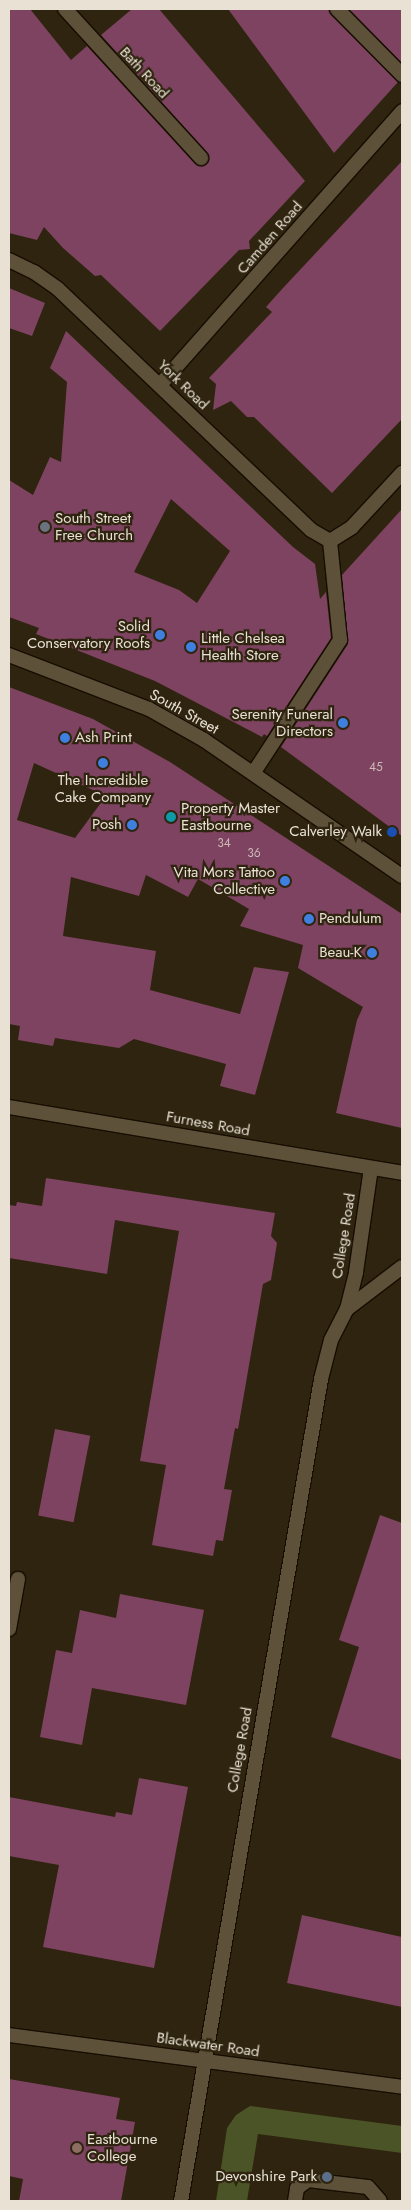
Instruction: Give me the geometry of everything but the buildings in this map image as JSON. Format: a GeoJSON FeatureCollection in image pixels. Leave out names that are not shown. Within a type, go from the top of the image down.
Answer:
{"type":"FeatureCollection","features":[{"type":"Feature","properties":{"kind":"street","name":"Bath Road"},"geometry":{"type":"LineString","coordinates":[[65,9],[201,158]]}},
{"type":"Feature","properties":{"kind":"street"},"geometry":{"type":"LineString","coordinates":[[337,9],[402,76]]}},
{"type":"Feature","properties":{"kind":"street","name":"Camden Road"},"geometry":{"type":"LineString","coordinates":[[160,385],[402,111]]}},
{"type":"Feature","properties":{"kind":"street","name":"York Road"},"geometry":{"type":"LineString","coordinates":[[9,260],[34,272],[58,290],[311,530],[330,541]]}},
{"type":"Feature","properties":{"kind":"street"},"geometry":{"type":"LineString","coordinates":[[254,772],[340,640],[330,541],[352,527],[402,473]]}},
{"type":"Feature","properties":{"kind":"street","name":"South Street"},"geometry":{"type":"LineString","coordinates":[[9,655],[149,709],[254,772],[402,876]]}},
{"type":"Feature","properties":{"kind":"street","name":"Furness Road"},"geometry":{"type":"LineString","coordinates":[[9,1107],[402,1173]]}},
{"type":"Feature","properties":{"kind":"street","name":"College Road"},"geometry":{"type":"LineString","coordinates":[[181,2201],[321,1379],[331,1340],[347,1309],[356,1272],[371,1168]]}},
{"type":"Feature","properties":{"kind":"street","name":"College Road"},"geometry":{"type":"LineString","coordinates":[[347,1309],[402,1267]]}},
{"type":"Feature","properties":{"kind":"street"},"geometry":{"type":"LineString","coordinates":[[9,1629],[18,1579]]}},
{"type":"Feature","properties":{"kind":"street","name":"Blackwater Road"},"geometry":{"type":"LineString","coordinates":[[9,2035],[402,2087]]}},
{"type":"Feature","properties":{"kind":"street"},"geometry":{"type":"LineString","coordinates":[[295,2201],[297,2188],[308,2180],[368,2187],[380,2201]]}},
{"type":"Feature","properties":{"kind":"green space"},"geometry":{"type":"Polygon","coordinates":[[[250,2106],[402,2126],[402,2153],[258,2134],[247,2201],[216,2201],[227,2128],[236,2115],[250,2106]]]}},
{"type":"Feature","properties":{"kind":"place","name":"South Street Free Church"},"geometry":{"type":"Point","coordinates":[45,527]}},
{"type":"Feature","properties":{"kind":"place","name":"Solid Conservatory Roofs"},"geometry":{"type":"Point","coordinates":[160,635]}},
{"type":"Feature","properties":{"kind":"place","name":"Little Chelsea Health Store"},"geometry":{"type":"Point","coordinates":[191,647]}},
{"type":"Feature","properties":{"kind":"place","name":"Serenity Funeral Directors"},"geometry":{"type":"Point","coordinates":[343,723]}},
{"type":"Feature","properties":{"kind":"place","name":"Ash Print"},"geometry":{"type":"Point","coordinates":[65,738]}},
{"type":"Feature","properties":{"kind":"place","name":"The Incredible Cake Company"},"geometry":{"type":"Point","coordinates":[103,763]}},
{"type":"Feature","properties":{"kind":"place","name":"Property Master Eastbourne"},"geometry":{"type":"Point","coordinates":[171,817]}},
{"type":"Feature","properties":{"kind":"place","name":"Posh"},"geometry":{"type":"Point","coordinates":[132,825]}},
{"type":"Feature","properties":{"kind":"place","name":"Calverley Walk"},"geometry":{"type":"Point","coordinates":[392,832]}},
{"type":"Feature","properties":{"kind":"place","name":"Vita Mors Tattoo Collective"},"geometry":{"type":"Point","coordinates":[285,881]}},
{"type":"Feature","properties":{"kind":"place","name":"Pendulum"},"geometry":{"type":"Point","coordinates":[309,919]}},
{"type":"Feature","properties":{"kind":"place","name":"Beau-K"},"geometry":{"type":"Point","coordinates":[372,953]}},
{"type":"Feature","properties":{"kind":"place","name":"Eastbourne College"},"geometry":{"type":"Point","coordinates":[77,2148]}},
{"type":"Feature","properties":{"kind":"place","name":"Devonshire Park"},"geometry":{"type":"Point","coordinates":[327,2177]}}]}
